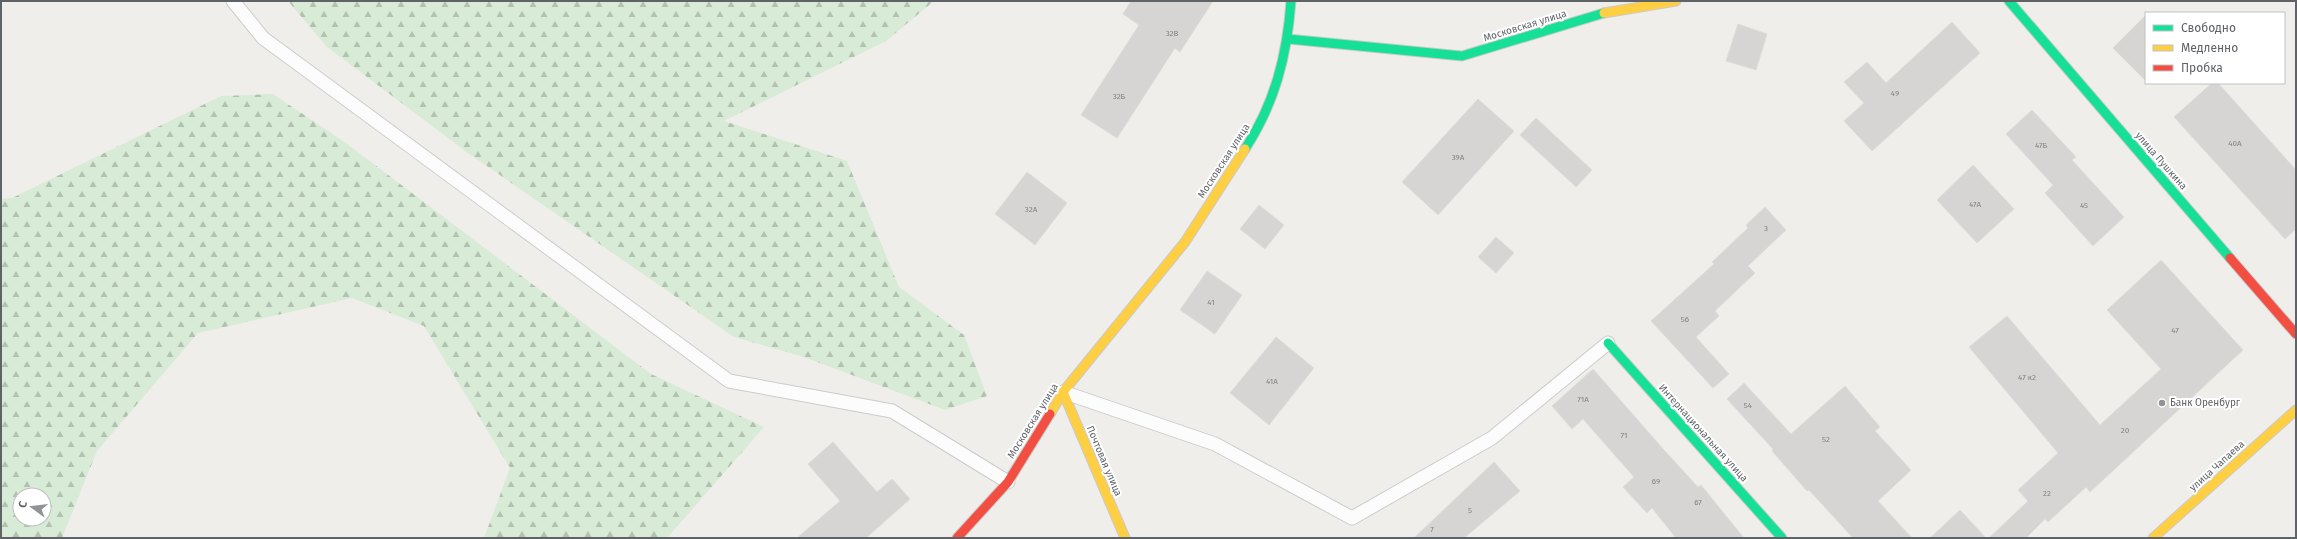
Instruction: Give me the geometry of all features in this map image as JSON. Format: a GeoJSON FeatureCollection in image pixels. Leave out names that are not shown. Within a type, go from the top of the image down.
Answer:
{"type":"FeatureCollection","features":[{"type":"Feature","properties":{"kind":"street"},"geometry":{"type":"LineString","coordinates":[[1288,39],[1291,1]]}},
{"type":"Feature","properties":{"kind":"street","name":"Московская улица"},"geometry":{"type":"LineString","coordinates":[[957,538],[1008,482],[1063,392],[1185,242],[1259,127],[1281,71],[1288,39],[1462,56],[1605,13],[1676,1]]}},
{"type":"Feature","properties":{"kind":"street","name":"улица Пушкина"},"geometry":{"type":"LineString","coordinates":[[2009,1],[2296,334]]}},
{"type":"Feature","properties":{"kind":"street","name":"Интернациональная улица"},"geometry":{"type":"LineString","coordinates":[[1608,343],[1782,538]]}},
{"type":"Feature","properties":{"kind":"street","name":"Почтовая улица"},"geometry":{"type":"LineString","coordinates":[[1063,392],[1125,538]]}},
{"type":"Feature","properties":{"kind":"street","name":"улица Чапаева"},"geometry":{"type":"LineString","coordinates":[[2153,538],[2296,410]]}},
{"type":"Feature","properties":{"kind":"lane"},"geometry":{"type":"LineString","coordinates":[[233,1],[263,38],[729,381],[892,411],[1008,482]]}},
{"type":"Feature","properties":{"kind":"lane"},"geometry":{"type":"LineString","coordinates":[[1063,392],[1215,444],[1352,518],[1492,438],[1608,343]]}},
{"type":"Feature","properties":{"kind":"green space"},"geometry":{"type":"Polygon","coordinates":[[[288,1],[934,1],[886,41],[724,121],[847,161],[899,287],[964,335],[987,396],[945,410],[804,357],[734,337],[468,153],[327,47],[288,1]]]}},
{"type":"Feature","properties":{"kind":"green space"},"geometry":{"type":"Polygon","coordinates":[[[273,94],[346,143],[651,374],[764,427],[667,538],[484,538],[510,468],[424,326],[352,298],[198,333],[97,451],[62,538],[1,538],[1,199],[12,198],[221,96],[273,94]]]}},
{"type":"Feature","properties":{"kind":"building"},"geometry":{"type":"Polygon","coordinates":[[[1131,1],[1213,1],[1180,52],[1175,48],[1117,138],[1081,115],[1139,25],[1123,14],[1131,1]]]}},
{"type":"Feature","properties":{"kind":"building"},"geometry":{"type":"Polygon","coordinates":[[[2145,16],[2145,80],[2113,48],[2145,16]]]}},
{"type":"Feature","properties":{"kind":"building"},"geometry":{"type":"Polygon","coordinates":[[[1952,22],[1980,53],[1872,151],[1844,121],[1864,103],[1844,82],[1867,62],[1886,83],[1952,22]]]}},
{"type":"Feature","properties":{"kind":"building"},"geometry":{"type":"Polygon","coordinates":[[[1738,24],[1767,34],[1756,70],[1726,61],[1738,24]]]}},
{"type":"Feature","properties":{"kind":"building"},"geometry":{"type":"Polygon","coordinates":[[[2211,84],[2219,84],[2296,170],[2296,229],[2285,239],[2174,117],[2211,84]]]}},
{"type":"Feature","properties":{"kind":"building"},"geometry":{"type":"Polygon","coordinates":[[[1478,99],[1514,131],[1438,215],[1402,182],[1478,99]]]}},
{"type":"Feature","properties":{"kind":"building"},"geometry":{"type":"Polygon","coordinates":[[[2032,110],[2076,157],[2072,160],[2124,217],[2093,246],[2045,193],[2053,185],[2006,134],[2032,110]]]}},
{"type":"Feature","properties":{"kind":"building"},"geometry":{"type":"Polygon","coordinates":[[[1536,118],[1592,170],[1576,187],[1520,135],[1536,118]]]}},
{"type":"Feature","properties":{"kind":"building"},"geometry":{"type":"Polygon","coordinates":[[[1973,165],[2014,209],[1977,243],[1937,200],[1973,165]]]}},
{"type":"Feature","properties":{"kind":"building"},"geometry":{"type":"Polygon","coordinates":[[[1027,172],[1067,203],[1035,245],[995,214],[1027,172]]]}},
{"type":"Feature","properties":{"kind":"building"},"geometry":{"type":"Polygon","coordinates":[[[1259,205],[1284,225],[1265,249],[1240,229],[1259,205]]]}},
{"type":"Feature","properties":{"kind":"building"},"geometry":{"type":"Polygon","coordinates":[[[1765,207],[1786,230],[1748,266],[1755,273],[1715,311],[1719,316],[1696,337],[1729,374],[1713,388],[1651,321],[1714,264],[1712,262],[1748,228],[1746,225],[1765,207]]]}},
{"type":"Feature","properties":{"kind":"building"},"geometry":{"type":"Polygon","coordinates":[[[1496,237],[1514,253],[1496,273],[1478,257],[1496,237]]]}},
{"type":"Feature","properties":{"kind":"building"},"geometry":{"type":"Polygon","coordinates":[[[2161,260],[2243,350],[2090,492],[2086,487],[2048,522],[2045,519],[2026,538],[1989,538],[2028,501],[2018,490],[2058,453],[1969,347],[2007,316],[2100,425],[2161,369],[2107,310],[2161,260]]]}},
{"type":"Feature","properties":{"kind":"building"},"geometry":{"type":"Polygon","coordinates":[[[1207,271],[1242,295],[1215,334],[1180,310],[1207,271]]]}},
{"type":"Feature","properties":{"kind":"building"},"geometry":{"type":"Polygon","coordinates":[[[1276,337],[1314,368],[1269,425],[1230,393],[1276,337]]]}},
{"type":"Feature","properties":{"kind":"building"},"geometry":{"type":"Polygon","coordinates":[[[1593,369],[1698,487],[1701,485],[1744,538],[1676,538],[1652,508],[1647,513],[1623,487],[1634,477],[1583,419],[1572,429],[1552,406],[1593,369]]]}},
{"type":"Feature","properties":{"kind":"building"},"geometry":{"type":"Polygon","coordinates":[[[1744,383],[1791,434],[1845,386],[1880,427],[1875,431],[1911,470],[1878,501],[1912,538],[1853,538],[1809,490],[1807,491],[1772,451],[1773,449],[1727,399],[1744,383]]]}},
{"type":"Feature","properties":{"kind":"building"},"geometry":{"type":"Polygon","coordinates":[[[833,442],[877,492],[892,479],[910,499],[866,538],[797,538],[840,501],[808,464],[833,442]]]}},
{"type":"Feature","properties":{"kind":"building"},"geometry":{"type":"Polygon","coordinates":[[[1494,462],[1520,491],[1464,538],[1414,538],[1494,462]]]}},
{"type":"Feature","properties":{"kind":"building"},"geometry":{"type":"Polygon","coordinates":[[[1960,510],[1986,538],[1930,538],[1960,510]]]}},
{"type":"Feature","properties":{"kind":"traffic: fast"},"geometry":{"type":"LineString","coordinates":[[1245,149],[1264,114],[1278,78],[1283,60],[1291,1]]}},
{"type":"Feature","properties":{"kind":"traffic: fast"},"geometry":{"type":"LineString","coordinates":[[2009,1],[2230,258]]}},
{"type":"Feature","properties":{"kind":"traffic: fast"},"geometry":{"type":"LineString","coordinates":[[1288,39],[1462,56],[1604,13]]}},
{"type":"Feature","properties":{"kind":"traffic: fast"},"geometry":{"type":"LineString","coordinates":[[1608,343],[1782,538]]}},
{"type":"Feature","properties":{"kind":"traffic: slow"},"geometry":{"type":"LineString","coordinates":[[1604,13],[1676,1]]}},
{"type":"Feature","properties":{"kind":"traffic: slow"},"geometry":{"type":"LineString","coordinates":[[1050,414],[1063,392],[1185,242],[1245,149]]}},
{"type":"Feature","properties":{"kind":"traffic: slow"},"geometry":{"type":"LineString","coordinates":[[1063,392],[1125,538]]}},
{"type":"Feature","properties":{"kind":"traffic: slow"},"geometry":{"type":"LineString","coordinates":[[2153,538],[2296,410]]}},
{"type":"Feature","properties":{"kind":"traffic: jam"},"geometry":{"type":"LineString","coordinates":[[2230,258],[2296,334]]}},
{"type":"Feature","properties":{"kind":"traffic: jam"},"geometry":{"type":"LineString","coordinates":[[957,538],[1008,482],[1050,414]]}},
{"type":"Feature","properties":{"kind":"place","name":"Банк Оренбург"},"geometry":{"type":"Point","coordinates":[2162,403]}}]}
